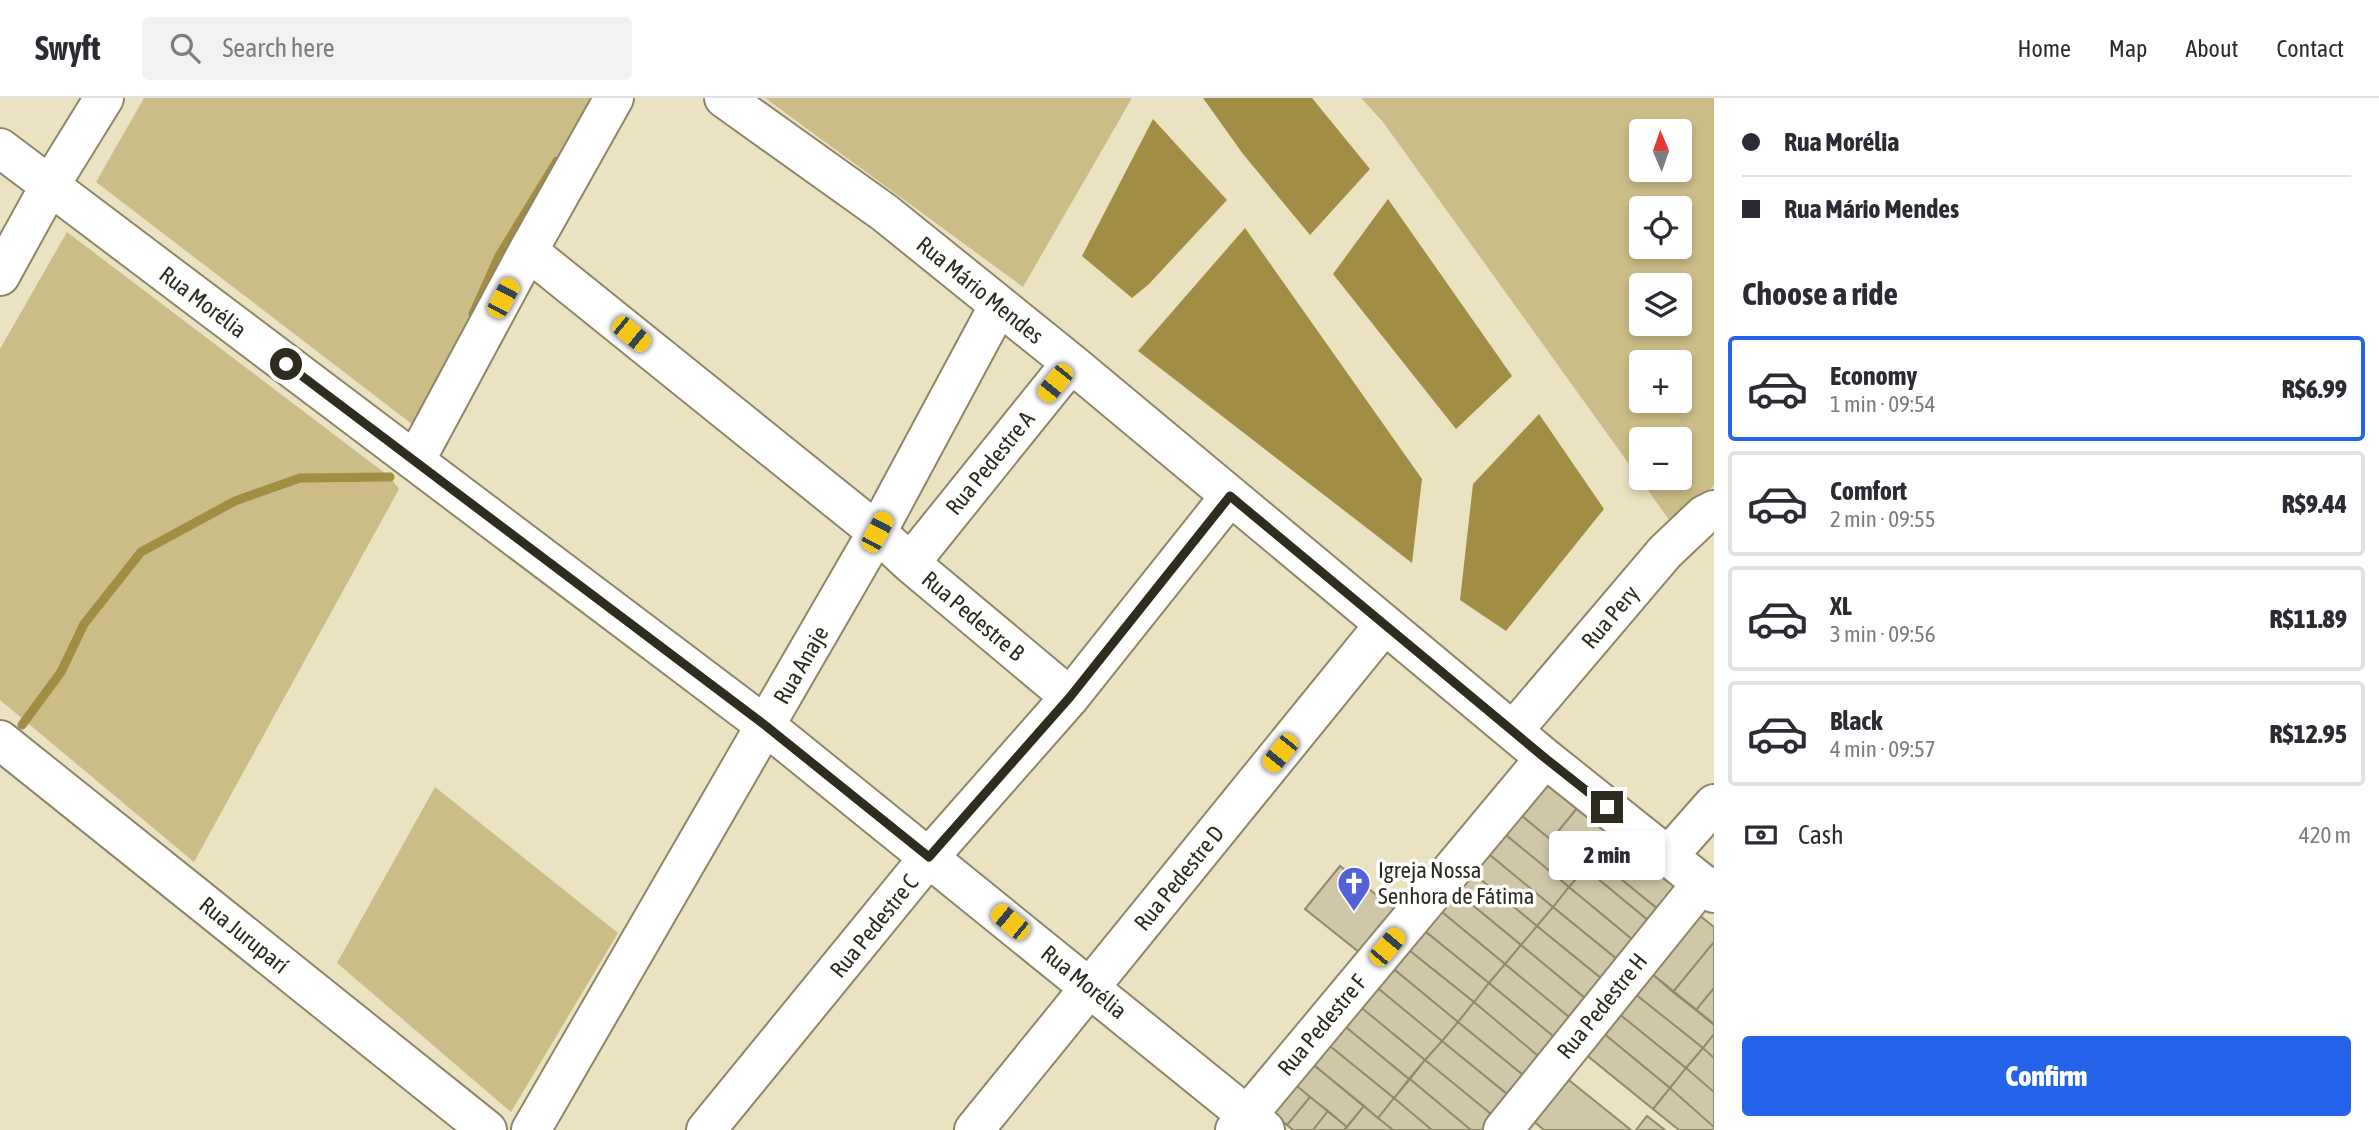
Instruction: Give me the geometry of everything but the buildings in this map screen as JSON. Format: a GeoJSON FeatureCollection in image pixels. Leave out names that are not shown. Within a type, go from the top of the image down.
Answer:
{"type":"FeatureCollection","features":[{"type":"Feature","properties":{"kind":"street"},"geometry":{"type":"LineString","coordinates":[[0,276],[49,187],[104,98]]}},
{"type":"Feature","properties":{"kind":"street"},"geometry":{"type":"LineString","coordinates":[[415,461],[614,98]]}},
{"type":"Feature","properties":{"kind":"street","name":"Rua Mário Mendes"},"geometry":{"type":"LineString","coordinates":[[724,98],[885,213],[1071,363],[1545,758],[1708,888]]}},
{"type":"Feature","properties":{"kind":"street","name":"Rua Morélia"},"geometry":{"type":"LineString","coordinates":[[0,148],[766,726],[1090,987],[1249,1125]]}},
{"type":"Feature","properties":{"kind":"street","name":"Rua Pedestre B"},"geometry":{"type":"LineString","coordinates":[[528,251],[877,532],[910,563],[1070,697]]}},
{"type":"Feature","properties":{"kind":"street","name":"Rua Anaje"},"geometry":{"type":"LineString","coordinates":[[531,1130],[877,532],[999,305]]}},
{"type":"Feature","properties":{"kind":"street","name":"Rua Pedestre A"},"geometry":{"type":"LineString","coordinates":[[910,563],[1071,363]]}},
{"type":"Feature","properties":{"kind":"street","name":"Rua Pedestre C"},"geometry":{"type":"LineString","coordinates":[[706,1130],[929,857],[1070,697],[1230,496]]}},
{"type":"Feature","properties":{"kind":"street","name":"Rua Pery"},"geometry":{"type":"LineString","coordinates":[[1513,731],[1665,552],[1704,515],[1714,510]]}},
{"type":"Feature","properties":{"kind":"street","name":"Rua Pedestre D"},"geometry":{"type":"LineString","coordinates":[[974,1130],[1384,625]]}},
{"type":"Feature","properties":{"kind":"street","name":"Rua Juruparí"},"geometry":{"type":"LineString","coordinates":[[0,740],[487,1130]]}},
{"type":"Feature","properties":{"kind":"street","name":"Rua Pedestre F"},"geometry":{"type":"LineString","coordinates":[[1249,1125],[1545,758]]}},
{"type":"Feature","properties":{"kind":"street"},"geometry":{"type":"LineString","coordinates":[[1669,855],[1714,804]]}},
{"type":"Feature","properties":{"kind":"street","name":"Rua Pedestre H"},"geometry":{"type":"LineString","coordinates":[[1503,1130],[1708,888]]}},
{"type":"Feature","properties":{"kind":"shaded area"},"geometry":{"type":"Polygon","coordinates":[[[144,98],[631,98],[421,431],[96,182],[144,98]]]}},
{"type":"Feature","properties":{"kind":"shaded area"},"geometry":{"type":"Polygon","coordinates":[[[765,98],[1132,98],[1023,287],[765,98]]]}},
{"type":"Feature","properties":{"kind":"shaded area"},"geometry":{"type":"Polygon","coordinates":[[[1203,98],[1312,98],[1370,169],[1310,235],[1243,154],[1203,98]]]}},
{"type":"Feature","properties":{"kind":"shaded area"},"geometry":{"type":"Polygon","coordinates":[[[1361,98],[1714,98],[1714,485],[1675,528],[1648,490],[1692,490],[1692,427],[1629,427],[1629,464],[1383,122],[1361,98]]]}},
{"type":"Feature","properties":{"kind":"shaded area"},"geometry":{"type":"Polygon","coordinates":[[[1153,119],[1227,200],[1149,284],[1132,298],[1082,256],[1153,119]]]}},
{"type":"Feature","properties":{"kind":"shaded area"},"geometry":{"type":"Polygon","coordinates":[[[1388,199],[1512,376],[1456,429],[1333,274],[1388,199]]]}},
{"type":"Feature","properties":{"kind":"shaded area"},"geometry":{"type":"Polygon","coordinates":[[[1245,228],[1422,479],[1412,563],[1138,351],[1245,228]]]}},
{"type":"Feature","properties":{"kind":"shaded area"},"geometry":{"type":"Polygon","coordinates":[[[67,232],[390,477],[399,489],[194,862],[0,700],[0,349],[67,232]]]}},
{"type":"Feature","properties":{"kind":"shaded area"},"geometry":{"type":"Polygon","coordinates":[[[1539,414],[1604,509],[1506,631],[1460,600],[1473,484],[1539,414]]]}},
{"type":"Feature","properties":{"kind":"shaded area"},"geometry":{"type":"Polygon","coordinates":[[[435,787],[618,933],[511,1112],[337,963],[435,787]]]}},
{"type":"Feature","properties":{"kind":"waterway"},"geometry":{"type":"LineString","coordinates":[[473,314],[499,256],[557,161]]}},
{"type":"Feature","properties":{"kind":"waterway"},"geometry":{"type":"LineString","coordinates":[[22,725],[61,672],[84,624],[141,552],[235,501],[300,478],[390,477]]}},
{"type":"Feature","properties":{"kind":"place","name":"Igreja Nossa Senhora de Fátima"},"geometry":{"type":"Point","coordinates":[1354,913]}},
{"type":"Feature","properties":{"kind":"route"},"geometry":{"type":"LineString","coordinates":[[286,364],[766,726],[929,857],[1070,697],[1230,496],[1607,807]]}}]}
